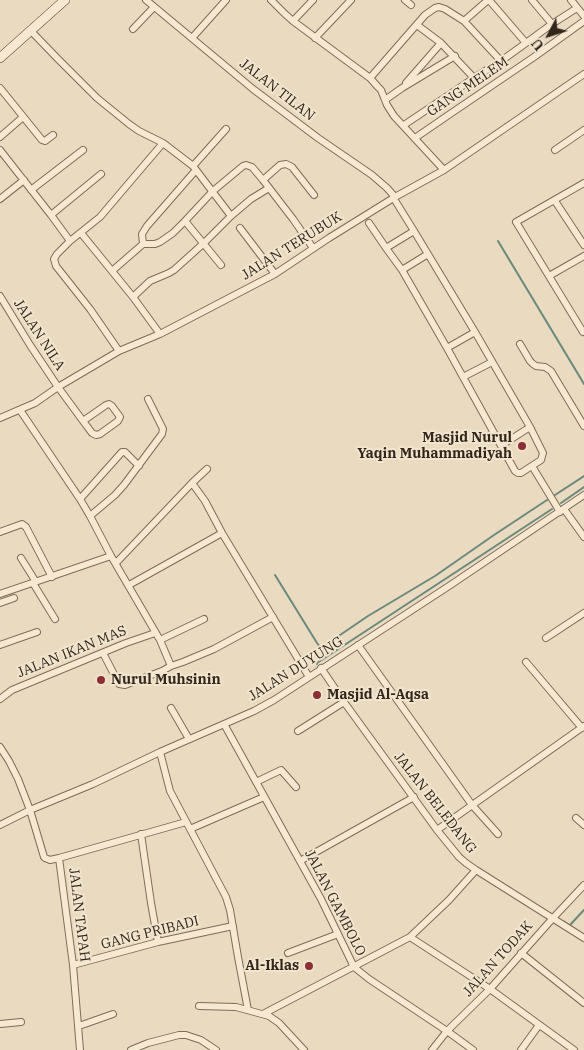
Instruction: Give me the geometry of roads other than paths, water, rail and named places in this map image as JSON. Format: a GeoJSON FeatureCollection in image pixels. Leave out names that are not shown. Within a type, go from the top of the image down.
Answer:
{"type":"FeatureCollection","features":[{"type":"Feature","properties":{"kind":"main road"},"geometry":{"type":"LineString","coordinates":[[0,58],[64,0]]}},
{"type":"Feature","properties":{"kind":"street","name":"JALAN TILAN"},"geometry":{"type":"LineString","coordinates":[[146,0],[260,94],[318,138],[372,175],[387,188],[475,332],[530,428],[543,456],[541,460],[532,466]]}},
{"type":"Feature","properties":{"kind":"street"},"geometry":{"type":"LineString","coordinates":[[192,38],[226,0]]}},
{"type":"Feature","properties":{"kind":"street"},"geometry":{"type":"LineString","coordinates":[[271,0],[293,22],[370,78],[381,90],[391,111],[444,170]]}},
{"type":"Feature","properties":{"kind":"street"},"geometry":{"type":"LineString","coordinates":[[293,22],[313,0]]}},
{"type":"Feature","properties":{"kind":"street"},"geometry":{"type":"LineString","coordinates":[[315,38],[351,0]]}},
{"type":"Feature","properties":{"kind":"street"},"geometry":{"type":"LineString","coordinates":[[405,0],[411,5]]}},
{"type":"Feature","properties":{"kind":"street"},"geometry":{"type":"LineString","coordinates":[[464,21],[488,0],[526,43]]}},
{"type":"Feature","properties":{"kind":"street"},"geometry":{"type":"LineString","coordinates":[[532,0],[552,24]]}},
{"type":"Feature","properties":{"kind":"street"},"geometry":{"type":"LineString","coordinates":[[571,0],[584,16]]}},
{"type":"Feature","properties":{"kind":"street"},"geometry":{"type":"LineString","coordinates":[[133,29],[154,7]]}},
{"type":"Feature","properties":{"kind":"street"},"geometry":{"type":"LineString","coordinates":[[370,78],[425,15],[436,8],[445,9],[464,21],[501,61]]}},
{"type":"Feature","properties":{"kind":"street"},"geometry":{"type":"LineString","coordinates":[[404,125],[577,8]]}},
{"type":"Feature","properties":{"kind":"street","name":"GANG MELEM"},"geometry":{"type":"LineString","coordinates":[[416,138],[584,21]]}},
{"type":"Feature","properties":{"kind":"street"},"geometry":{"type":"LineString","coordinates":[[417,25],[455,56],[474,78]]}},
{"type":"Feature","properties":{"kind":"street"},"geometry":{"type":"LineString","coordinates":[[30,30],[97,98],[129,124],[163,143],[194,168],[231,216]]}},
{"type":"Feature","properties":{"kind":"street"},"geometry":{"type":"LineString","coordinates":[[402,88],[441,43]]}},
{"type":"Feature","properties":{"kind":"street"},"geometry":{"type":"LineString","coordinates":[[385,100],[455,56]]}},
{"type":"Feature","properties":{"kind":"street","name":"JALAN TERUBUK"},"geometry":{"type":"LineString","coordinates":[[0,418],[36,403],[58,387],[119,351],[160,334],[275,274],[313,248],[444,170],[584,74]]}},
{"type":"Feature","properties":{"kind":"street"},"geometry":{"type":"LineString","coordinates":[[0,88],[42,140],[46,140],[53,134]]}},
{"type":"Feature","properties":{"kind":"street"},"geometry":{"type":"LineString","coordinates":[[0,137],[23,117]]}},
{"type":"Feature","properties":{"kind":"street"},"geometry":{"type":"LineString","coordinates":[[143,244],[142,234],[147,226],[226,129]]}},
{"type":"Feature","properties":{"kind":"street"},"geometry":{"type":"LineString","coordinates":[[555,150],[584,130]]}},
{"type":"Feature","properties":{"kind":"street"},"geometry":{"type":"LineString","coordinates":[[119,351],[90,308],[54,262],[54,259],[56,254],[70,241],[100,217],[163,143]]}},
{"type":"Feature","properties":{"kind":"street"},"geometry":{"type":"LineString","coordinates":[[0,150],[2,158],[24,180],[70,241]]}},
{"type":"Feature","properties":{"kind":"street"},"geometry":{"type":"LineString","coordinates":[[31,190],[83,150]]}},
{"type":"Feature","properties":{"kind":"street"},"geometry":{"type":"LineString","coordinates":[[263,180],[280,165],[286,164],[292,167],[314,195]]}},
{"type":"Feature","properties":{"kind":"street"},"geometry":{"type":"LineString","coordinates":[[112,271],[143,244],[155,244],[173,233],[213,191],[246,165],[252,167],[263,180],[313,248]]}},
{"type":"Feature","properties":{"kind":"street"},"geometry":{"type":"LineString","coordinates":[[51,215],[100,174]]}},
{"type":"Feature","properties":{"kind":"street"},"geometry":{"type":"LineString","coordinates":[[0,199],[24,180]]}},
{"type":"Feature","properties":{"kind":"street"},"geometry":{"type":"LineString","coordinates":[[584,193],[582,185],[516,222],[584,333]]}},
{"type":"Feature","properties":{"kind":"street"},"geometry":{"type":"LineString","coordinates":[[133,297],[150,281],[169,273],[204,243],[231,216],[269,188]]}},
{"type":"Feature","properties":{"kind":"street"},"geometry":{"type":"LineString","coordinates":[[555,201],[584,245]]}},
{"type":"Feature","properties":{"kind":"street"},"geometry":{"type":"LineString","coordinates":[[185,221],[221,265]]}},
{"type":"Feature","properties":{"kind":"street"},"geometry":{"type":"LineString","coordinates":[[369,223],[402,270],[516,472],[521,473],[532,466],[562,511],[584,537]]}},
{"type":"Feature","properties":{"kind":"street"},"geometry":{"type":"LineString","coordinates":[[240,228],[275,274]]}},
{"type":"Feature","properties":{"kind":"street"},"geometry":{"type":"LineString","coordinates":[[386,248],[414,232]]}},
{"type":"Feature","properties":{"kind":"street"},"geometry":{"type":"LineString","coordinates":[[81,233],[133,297],[160,334]]}},
{"type":"Feature","properties":{"kind":"street"},"geometry":{"type":"LineString","coordinates":[[402,270],[428,254]]}},
{"type":"Feature","properties":{"kind":"street"},"geometry":{"type":"LineString","coordinates":[[549,276],[584,256]]}},
{"type":"Feature","properties":{"kind":"street","name":"JALAN NILA"},"geometry":{"type":"LineString","coordinates":[[0,296],[58,387],[83,421],[92,433],[100,434],[118,421],[120,417],[110,404],[83,421]]}},
{"type":"Feature","properties":{"kind":"street"},"geometry":{"type":"LineString","coordinates":[[447,348],[475,332]]}},
{"type":"Feature","properties":{"kind":"street"},"geometry":{"type":"LineString","coordinates":[[520,344],[533,364],[545,367],[551,371],[584,426]]}},
{"type":"Feature","properties":{"kind":"street"},"geometry":{"type":"LineString","coordinates":[[463,377],[492,362]]}},
{"type":"Feature","properties":{"kind":"street"},"geometry":{"type":"LineString","coordinates":[[90,516],[115,495],[162,434],[163,429],[148,400]]}},
{"type":"Feature","properties":{"kind":"street"},"geometry":{"type":"LineString","coordinates":[[20,410],[90,516],[160,640],[170,666]]}},
{"type":"Feature","properties":{"kind":"street"},"geometry":{"type":"LineString","coordinates":[[502,445],[530,428]]}},
{"type":"Feature","properties":{"kind":"street"},"geometry":{"type":"LineString","coordinates":[[80,500],[122,452],[125,452],[139,466]]}},
{"type":"Feature","properties":{"kind":"street"},"geometry":{"type":"LineString","coordinates":[[116,563],[207,469]]}},
{"type":"Feature","properties":{"kind":"street"},"geometry":{"type":"LineString","coordinates":[[192,483],[208,505],[222,533],[309,677]]}},
{"type":"Feature","properties":{"kind":"street","name":"JALAN DUYUNG"},"geometry":{"type":"LineString","coordinates":[[0,824],[93,784],[260,707],[358,645],[584,495]]}},
{"type":"Feature","properties":{"kind":"street"},"geometry":{"type":"LineString","coordinates":[[0,532],[22,524],[26,527],[52,577]]}},
{"type":"Feature","properties":{"kind":"street"},"geometry":{"type":"LineString","coordinates":[[129,586],[222,533]]}},
{"type":"Feature","properties":{"kind":"street"},"geometry":{"type":"LineString","coordinates":[[0,594],[111,556]]}},
{"type":"Feature","properties":{"kind":"street"},"geometry":{"type":"LineString","coordinates":[[22,558],[55,619]]}},
{"type":"Feature","properties":{"kind":"street"},"geometry":{"type":"LineString","coordinates":[[0,603],[14,598]]}},
{"type":"Feature","properties":{"kind":"street"},"geometry":{"type":"LineString","coordinates":[[546,638],[584,613]]}},
{"type":"Feature","properties":{"kind":"street"},"geometry":{"type":"LineString","coordinates":[[103,653],[119,684],[125,685],[214,649],[273,617]]}},
{"type":"Feature","properties":{"kind":"street"},"geometry":{"type":"LineString","coordinates":[[160,640],[204,619]]}},
{"type":"Feature","properties":{"kind":"street"},"geometry":{"type":"LineString","coordinates":[[0,645],[36,632]]}},
{"type":"Feature","properties":{"kind":"street","name":"JALAN IKAN MAS"},"geometry":{"type":"LineString","coordinates":[[0,699],[12,690],[126,643],[156,633]]}},
{"type":"Feature","properties":{"kind":"street"},"geometry":{"type":"LineString","coordinates":[[358,645],[472,805],[498,834]]}},
{"type":"Feature","properties":{"kind":"street"},"geometry":{"type":"LineString","coordinates":[[437,830],[583,727],[526,662]]}},
{"type":"Feature","properties":{"kind":"street","name":"JALAN BELEDANG"},"geometry":{"type":"LineString","coordinates":[[321,668],[437,830],[459,857],[476,870],[584,938]]}},
{"type":"Feature","properties":{"kind":"street"},"geometry":{"type":"LineString","coordinates":[[298,731],[344,702]]}},
{"type":"Feature","properties":{"kind":"street"},"geometry":{"type":"LineString","coordinates":[[171,708],[189,739]]}},
{"type":"Feature","properties":{"kind":"street","name":"JALAN GAMBOLO"},"geometry":{"type":"LineString","coordinates":[[224,724],[300,861],[354,967],[473,1050]]}},
{"type":"Feature","properties":{"kind":"street","name":"JALAN TAPAH"},"geometry":{"type":"LineString","coordinates":[[0,747],[18,779],[30,810],[44,857],[50,860],[59,858],[73,965],[80,1050]]}},
{"type":"Feature","properties":{"kind":"street"},"geometry":{"type":"LineString","coordinates":[[160,752],[170,791],[224,892],[230,910],[248,1010]]}},
{"type":"Feature","properties":{"kind":"street"},"geometry":{"type":"LineString","coordinates":[[256,782],[281,770],[296,788]]}},
{"type":"Feature","properties":{"kind":"street"},"geometry":{"type":"LineString","coordinates":[[190,828],[264,797]]}},
{"type":"Feature","properties":{"kind":"street"},"geometry":{"type":"LineString","coordinates":[[300,861],[414,798]]}},
{"type":"Feature","properties":{"kind":"street"},"geometry":{"type":"LineString","coordinates":[[576,818],[584,825]]}},
{"type":"Feature","properties":{"kind":"street"},"geometry":{"type":"LineString","coordinates":[[59,858],[186,822]]}},
{"type":"Feature","properties":{"kind":"street"},"geometry":{"type":"LineString","coordinates":[[142,834],[158,942]]}},
{"type":"Feature","properties":{"kind":"street"},"geometry":{"type":"LineString","coordinates":[[262,1014],[410,937],[449,900],[476,870]]}},
{"type":"Feature","properties":{"kind":"street","name":"JALAN TODAK"},"geometry":{"type":"LineString","coordinates":[[432,1050],[447,1031],[490,989],[584,885]]}},
{"type":"Feature","properties":{"kind":"street","name":"GANG PRIBADI"},"geometry":{"type":"LineString","coordinates":[[73,965],[158,942],[233,926]]}},
{"type":"Feature","properties":{"kind":"street"},"geometry":{"type":"LineString","coordinates":[[288,953],[338,934]]}},
{"type":"Feature","properties":{"kind":"street"},"geometry":{"type":"LineString","coordinates":[[410,937],[490,989],[574,1050]]}},
{"type":"Feature","properties":{"kind":"street"},"geometry":{"type":"LineString","coordinates":[[521,953],[584,1003]]}},
{"type":"Feature","properties":{"kind":"street"},"geometry":{"type":"LineString","coordinates":[[199,1006],[229,1006],[262,1014],[279,1023],[304,1050]]}},
{"type":"Feature","properties":{"kind":"street"},"geometry":{"type":"LineString","coordinates":[[79,1026],[112,1014]]}},
{"type":"Feature","properties":{"kind":"street"},"geometry":{"type":"LineString","coordinates":[[0,1024],[21,1022]]}},
{"type":"Feature","properties":{"kind":"street"},"geometry":{"type":"LineString","coordinates":[[520,1050],[540,1025]]}},
{"type":"Feature","properties":{"kind":"street"},"geometry":{"type":"LineString","coordinates":[[131,1050],[148,1043],[186,1035],[202,1040],[216,1050]]}},
{"type":"Feature","properties":{"kind":"waterway"},"geometry":{"type":"LineString","coordinates":[[498,241],[584,384]]}},
{"type":"Feature","properties":{"kind":"waterway"},"geometry":{"type":"LineString","coordinates":[[555,495],[584,476]]}},
{"type":"Feature","properties":{"kind":"waterway"},"geometry":{"type":"LineString","coordinates":[[561,503],[584,487]]}},
{"type":"Feature","properties":{"kind":"waterway"},"geometry":{"type":"LineString","coordinates":[[275,575],[321,648],[368,616],[435,576],[547,500]]}},
{"type":"Feature","properties":{"kind":"waterway"},"geometry":{"type":"LineString","coordinates":[[317,664],[552,509]]}},
{"type":"Feature","properties":{"kind":"waterway"},"geometry":{"type":"LineString","coordinates":[[570,925],[584,910]]}},
{"type":"Feature","properties":{"kind":"waterway"},"geometry":{"type":"LineString","coordinates":[[563,921],[580,932]]}},
{"type":"Feature","properties":{"kind":"place","name":"Masjid Nurul Yaqin Muhammadiyah"},"geometry":{"type":"Point","coordinates":[522,446]}},
{"type":"Feature","properties":{"kind":"place","name":"Nurul Muhsinin"},"geometry":{"type":"Point","coordinates":[101,680]}},
{"type":"Feature","properties":{"kind":"place","name":"Masjid Al-Aqsa"},"geometry":{"type":"Point","coordinates":[317,695]}},
{"type":"Feature","properties":{"kind":"place","name":"Al-Iklas"},"geometry":{"type":"Point","coordinates":[309,966]}}]}
